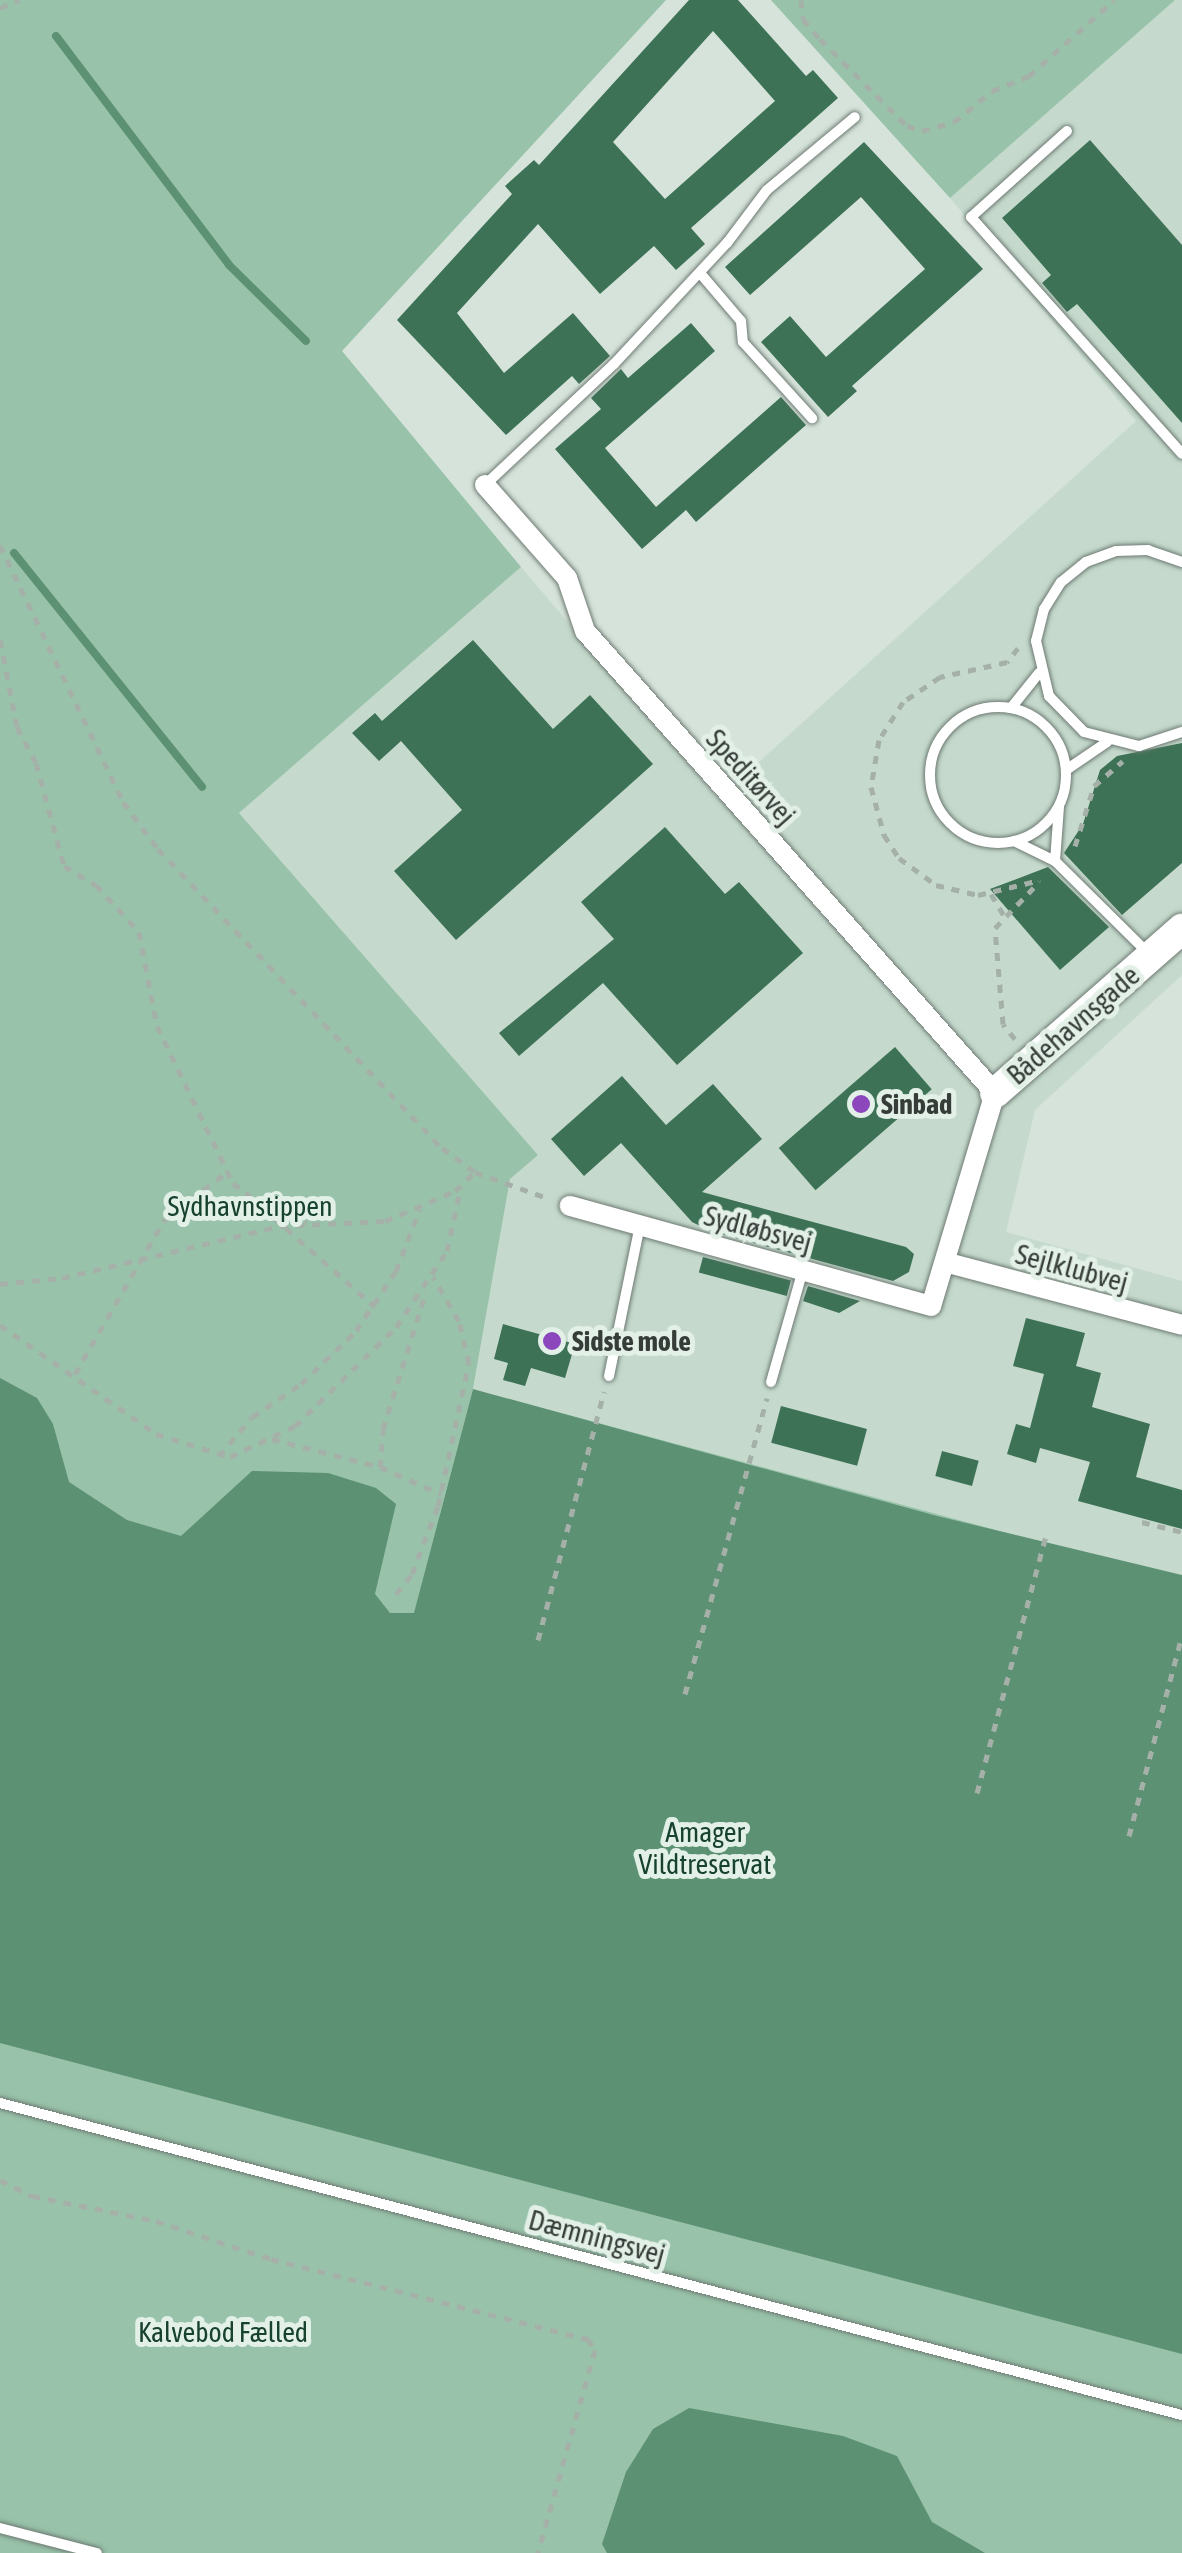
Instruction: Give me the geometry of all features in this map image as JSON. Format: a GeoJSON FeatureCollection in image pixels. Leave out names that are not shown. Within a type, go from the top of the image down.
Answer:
{"type":"FeatureCollection","features":[{"type":"Feature","properties":{"kind":"street","name":"Speditørvej"},"geometry":{"type":"LineString","coordinates":[[486,485],[567,578],[585,632],[995,1094]]}},
{"type":"Feature","properties":{"kind":"street","name":"Bådehavnsgade"},"geometry":{"type":"LineString","coordinates":[[931,1306],[948,1263],[995,1094],[1182,928]]}},
{"type":"Feature","properties":{"kind":"street","name":"Sydløbsvej"},"geometry":{"type":"LineString","coordinates":[[570,1206],[931,1306]]}},
{"type":"Feature","properties":{"kind":"street","name":"Sejlklubvej"},"geometry":{"type":"LineString","coordinates":[[948,1263],[1182,1325]]}},
{"type":"Feature","properties":{"kind":"lane"},"geometry":{"type":"LineString","coordinates":[[486,485],[700,273],[767,190],[854,117]]}},
{"type":"Feature","properties":{"kind":"lane"},"geometry":{"type":"LineString","coordinates":[[1068,131],[971,216],[1182,454]]}},
{"type":"Feature","properties":{"kind":"lane"},"geometry":{"type":"LineString","coordinates":[[700,273],[741,321],[744,342],[812,418]]}},
{"type":"Feature","properties":{"kind":"lane"},"geometry":{"type":"LineString","coordinates":[[1182,562],[1148,550],[1116,551],[1086,562],[1061,582],[1044,610],[1036,640],[1039,673],[1064,716],[1106,742],[1139,746],[1182,732]]}},
{"type":"Feature","properties":{"kind":"lane"},"geometry":{"type":"LineString","coordinates":[[1011,708],[1039,673]]}},
{"type":"Feature","properties":{"kind":"lane"},"geometry":{"type":"LineString","coordinates":[[1054,865],[1066,770],[1049,729],[1011,708],[988,707],[956,722],[935,748],[930,771],[933,794],[960,832],[981,841],[1014,841],[1045,824],[1059,806]]}},
{"type":"Feature","properties":{"kind":"lane"},"geometry":{"type":"LineString","coordinates":[[1066,770],[1106,742]]}},
{"type":"Feature","properties":{"kind":"lane"},"geometry":{"type":"LineString","coordinates":[[1014,841],[1054,865],[1151,956]]}},
{"type":"Feature","properties":{"kind":"lane"},"geometry":{"type":"LineString","coordinates":[[609,1376],[640,1225]]}},
{"type":"Feature","properties":{"kind":"lane"},"geometry":{"type":"LineString","coordinates":[[771,1382],[803,1270]]}},
{"type":"Feature","properties":{"kind":"lane","name":"Dæmningsvej"},"geometry":{"type":"LineString","coordinates":[[0,2103],[1182,2415]]}},
{"type":"Feature","properties":{"kind":"lane"},"geometry":{"type":"LineString","coordinates":[[0,2528],[97,2553]]}},
{"type":"Feature","properties":{"kind":"path"},"geometry":{"type":"LineString","coordinates":[[0,8],[18,0]]}},
{"type":"Feature","properties":{"kind":"path"},"geometry":{"type":"LineString","coordinates":[[801,0],[803,20],[820,40],[907,126],[922,131],[965,116],[992,91],[1029,76],[1114,0]]}},
{"type":"Feature","properties":{"kind":"path"},"geometry":{"type":"LineString","coordinates":[[0,545],[123,802],[158,849],[442,1148],[475,1172],[570,1206]]}},
{"type":"Feature","properties":{"kind":"path"},"geometry":{"type":"LineString","coordinates":[[1022,636],[1007,662],[940,677],[903,702],[873,762],[874,810],[899,858],[936,885],[991,894],[1040,880]]}},
{"type":"Feature","properties":{"kind":"path"},"geometry":{"type":"LineString","coordinates":[[0,640],[17,727],[36,763],[60,858],[68,872],[107,895],[139,932],[157,1026],[226,1173],[280,1226],[376,1307]]}},
{"type":"Feature","properties":{"kind":"path"},"geometry":{"type":"LineString","coordinates":[[1070,852],[1080,842],[1094,786],[1108,768],[1141,758]]}},
{"type":"Feature","properties":{"kind":"path"},"geometry":{"type":"LineString","coordinates":[[1032,1060],[1003,1024],[995,928],[1054,865]]}},
{"type":"Feature","properties":{"kind":"path"},"geometry":{"type":"LineString","coordinates":[[991,894],[1004,916]]}},
{"type":"Feature","properties":{"kind":"path"},"geometry":{"type":"LineString","coordinates":[[0,1284],[146,1259],[280,1226],[385,1221],[461,1187],[475,1172]]}},
{"type":"Feature","properties":{"kind":"path"},"geometry":{"type":"LineString","coordinates":[[75,1374],[171,1212],[226,1173]]}},
{"type":"Feature","properties":{"kind":"path"},"geometry":{"type":"LineString","coordinates":[[380,1467],[384,1429],[426,1289],[460,1213],[461,1187]]}},
{"type":"Feature","properties":{"kind":"path"},"geometry":{"type":"LineString","coordinates":[[260,1204],[306,1223]]}},
{"type":"Feature","properties":{"kind":"path"},"geometry":{"type":"LineString","coordinates":[[219,1456],[252,1417],[331,1358],[376,1307],[420,1208]]}},
{"type":"Feature","properties":{"kind":"path"},"geometry":{"type":"LineString","coordinates":[[396,1594],[412,1574],[441,1494],[469,1363],[460,1321],[433,1276]]}},
{"type":"Feature","properties":{"kind":"path"},"geometry":{"type":"LineString","coordinates":[[0,1325],[156,1434],[219,1456],[295,1426],[340,1389],[426,1289]]}},
{"type":"Feature","properties":{"kind":"path"},"geometry":{"type":"LineString","coordinates":[[538,1640],[609,1376]]}},
{"type":"Feature","properties":{"kind":"path"},"geometry":{"type":"LineString","coordinates":[[685,1694],[771,1382]]}},
{"type":"Feature","properties":{"kind":"path"},"geometry":{"type":"LineString","coordinates":[[269,1439],[380,1467],[441,1494]]}},
{"type":"Feature","properties":{"kind":"path"},"geometry":{"type":"LineString","coordinates":[[1142,1522],[1182,1532]]}},
{"type":"Feature","properties":{"kind":"path"},"geometry":{"type":"LineString","coordinates":[[977,1794],[1047,1531]]}},
{"type":"Feature","properties":{"kind":"path"},"geometry":{"type":"LineString","coordinates":[[1130,1836],[1182,1636]]}},
{"type":"Feature","properties":{"kind":"path"},"geometry":{"type":"LineString","coordinates":[[0,2180],[32,2196],[156,2221],[271,2259],[588,2338],[595,2350],[538,2553]]}},
{"type":"Feature","properties":{"kind":"shaded area"},"geometry":{"type":"Polygon","coordinates":[[[1175,0],[1182,0],[1182,975],[1035,1110],[1006,1232],[1182,1281],[1182,1575],[937,1516],[473,1389],[510,1178],[538,1155],[239,813],[521,567],[718,799],[1136,421],[950,198],[1175,0]]]}},
{"type":"Feature","properties":{"kind":"shaded area","name":"Amager Vildtreservat"},"geometry":{"type":"Polygon","coordinates":[[[0,1378],[37,1398],[53,1424],[69,1482],[127,1520],[181,1536],[252,1471],[328,1473],[376,1488],[396,1504],[375,1594],[390,1613],[414,1613],[473,1389],[937,1516],[1182,1575],[1182,2354],[0,2043],[0,1378]]]}},
{"type":"Feature","properties":{"kind":"shaded area"},"geometry":{"type":"Polygon","coordinates":[[[689,2408],[843,2436],[897,2456],[932,2522],[985,2553],[607,2553],[602,2544],[626,2472],[653,2429],[689,2408]]]}},
{"type":"Feature","properties":{"kind":"green space"},"geometry":{"type":"Polygon","coordinates":[[[0,0],[666,0],[342,351],[521,567],[239,813],[538,1155],[510,1179],[473,1389],[439,1518],[494,1395],[1182,1580],[1182,2553],[0,2553],[0,0]]]}},
{"type":"Feature","properties":{"kind":"green space"},"geometry":{"type":"Polygon","coordinates":[[[771,0],[1175,0],[950,198],[771,0]]]}},
{"type":"Feature","properties":{"kind":"building"},"geometry":{"type":"Polygon","coordinates":[[[689,0],[738,0],[806,76],[813,70],[838,98],[691,228],[705,244],[676,270],[654,246],[600,294],[538,224],[457,313],[504,373],[573,313],[610,356],[579,384],[572,376],[506,435],[397,320],[512,194],[505,186],[534,160],[539,165],[689,0]],[[713,31],[613,142],[665,199],[775,101],[713,31]]]}},
{"type":"Feature","properties":{"kind":"building"},"geometry":{"type":"Polygon","coordinates":[[[1090,140],[1182,245],[1182,423],[1077,304],[1067,312],[1042,283],[1051,275],[1002,218],[1090,140]]]}},
{"type":"Feature","properties":{"kind":"building"},"geometry":{"type":"Polygon","coordinates":[[[864,142],[983,269],[852,386],[857,391],[828,417],[761,342],[790,316],[826,357],[925,269],[861,197],[750,295],[725,267],[864,142]]]}},
{"type":"Feature","properties":{"kind":"building"},"geometry":{"type":"Polygon","coordinates":[[[691,323],[715,351],[605,448],[656,507],[781,397],[806,425],[696,522],[686,510],[642,549],[555,449],[601,409],[591,398],[621,369],[628,378],[691,323]]]}},
{"type":"Feature","properties":{"kind":"building"},"geometry":{"type":"Polygon","coordinates":[[[473,640],[553,729],[590,695],[653,764],[456,940],[394,871],[462,810],[401,741],[379,761],[352,733],[375,713],[382,721],[473,640]]]}},
{"type":"Feature","properties":{"kind":"building"},"geometry":{"type":"Polygon","coordinates":[[[1182,743],[1182,863],[1122,915],[1064,853],[1083,824],[1100,770],[1117,756],[1182,743]]]}},
{"type":"Feature","properties":{"kind":"building"},"geometry":{"type":"Polygon","coordinates":[[[665,827],[725,894],[739,882],[803,953],[677,1065],[603,983],[519,1056],[499,1033],[614,939],[581,902],[665,827]]]}},
{"type":"Feature","properties":{"kind":"building"},"geometry":{"type":"Polygon","coordinates":[[[1048,867],[1109,927],[1060,970],[990,889],[1048,867]]]}},
{"type":"Feature","properties":{"kind":"building"},"geometry":{"type":"Polygon","coordinates":[[[895,1047],[932,1089],[816,1190],[779,1148],[895,1047]]]}},
{"type":"Feature","properties":{"kind":"building"},"geometry":{"type":"Polygon","coordinates":[[[622,1076],[666,1125],[713,1084],[762,1139],[702,1192],[906,1247],[914,1254],[909,1272],[893,1281],[710,1231],[692,1222],[621,1143],[584,1176],[551,1139],[622,1076]]]}},
{"type":"Feature","properties":{"kind":"building"},"geometry":{"type":"Polygon","coordinates":[[[703,1257],[791,1281],[787,1296],[699,1272],[703,1257]]]}},
{"type":"Feature","properties":{"kind":"building"},"geometry":{"type":"Polygon","coordinates":[[[808,1286],[860,1301],[839,1313],[803,1301],[808,1286]]]}},
{"type":"Feature","properties":{"kind":"building"},"geometry":{"type":"Polygon","coordinates":[[[1026,1318],[1085,1333],[1076,1366],[1101,1373],[1092,1407],[1150,1424],[1136,1477],[1182,1490],[1182,1529],[1078,1501],[1090,1462],[1040,1448],[1036,1463],[1007,1454],[1016,1424],[1030,1428],[1044,1374],[1013,1366],[1026,1318]]]}},
{"type":"Feature","properties":{"kind":"building"},"geometry":{"type":"Polygon","coordinates":[[[503,1324],[575,1344],[565,1378],[531,1368],[525,1386],[503,1380],[508,1363],[494,1359],[503,1324]]]}},
{"type":"Feature","properties":{"kind":"building"},"geometry":{"type":"Polygon","coordinates":[[[781,1406],[867,1429],[857,1466],[771,1443],[781,1406]]]}},
{"type":"Feature","properties":{"kind":"building"},"geometry":{"type":"Polygon","coordinates":[[[942,1451],[979,1461],[972,1486],[935,1476],[942,1451]]]}},
{"type":"Feature","properties":{"kind":"waterway"},"geometry":{"type":"LineString","coordinates":[[56,36],[229,265],[306,341]]}},
{"type":"Feature","properties":{"kind":"waterway"},"geometry":{"type":"LineString","coordinates":[[14,553],[202,787]]}},
{"type":"Feature","properties":{"kind":"place","name":"Sinbad"},"geometry":{"type":"Point","coordinates":[861,1104]}},
{"type":"Feature","properties":{"kind":"place","name":"Sidste mole"},"geometry":{"type":"Point","coordinates":[552,1341]}},
{"type":"Feature","properties":{"kind":"park label","name":"Sydhavnstippen"},"geometry":{"type":"Point","coordinates":[250,1206]}},
{"type":"Feature","properties":{"kind":"park label","name":"Kalvebod Fælled"},"geometry":{"type":"Point","coordinates":[223,2332]}}]}
